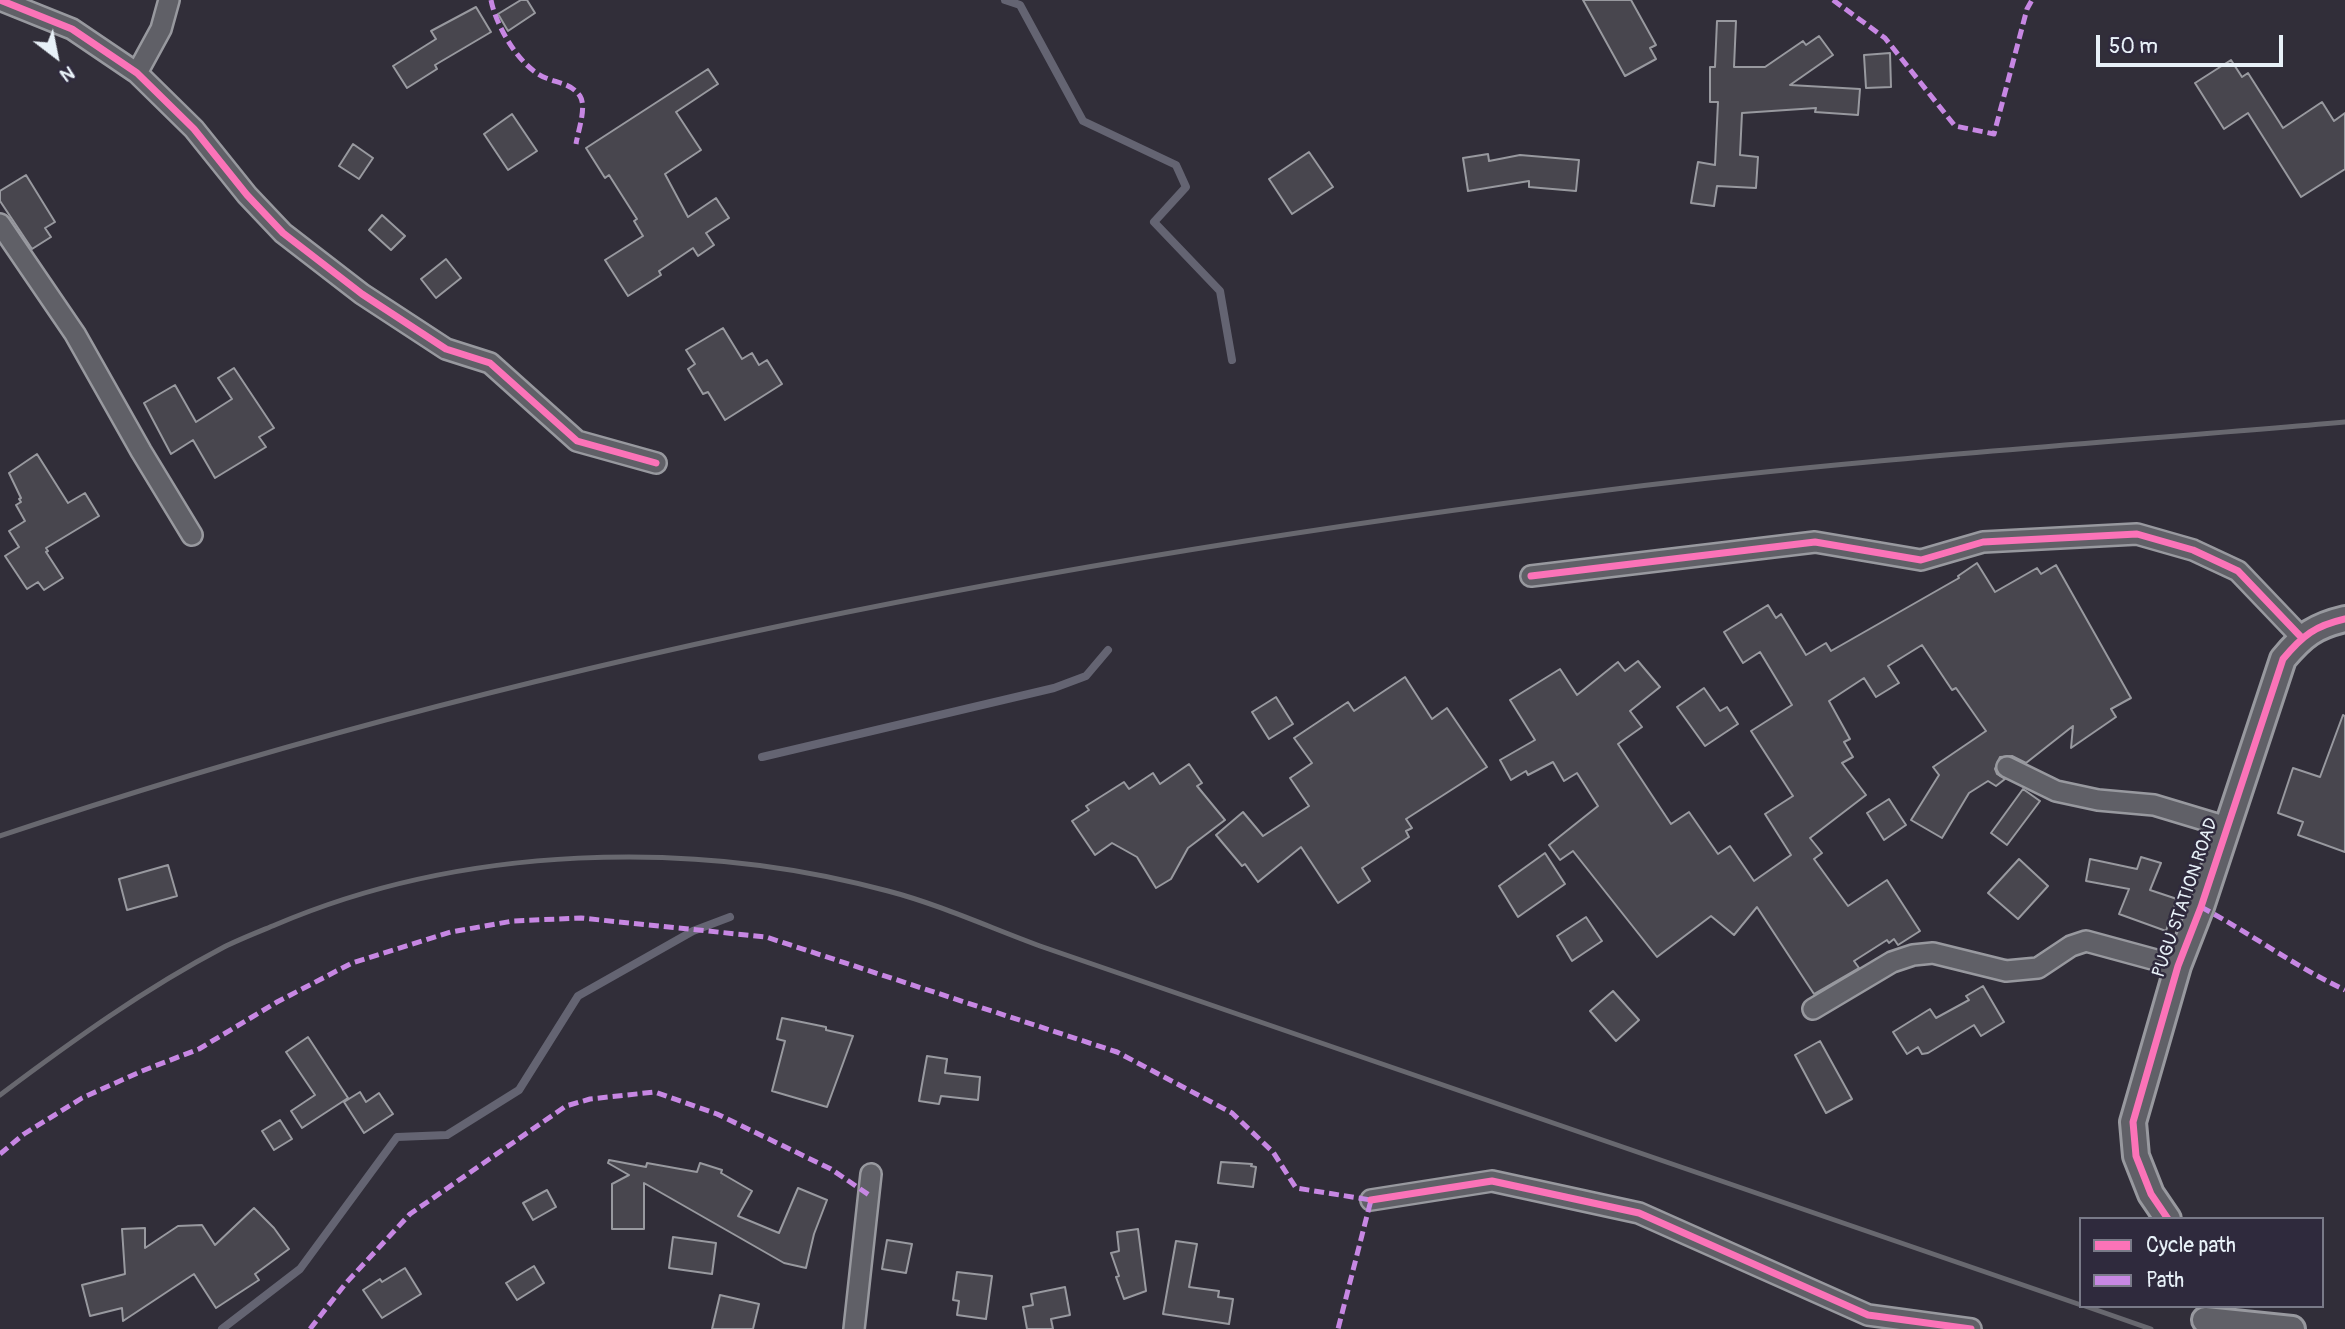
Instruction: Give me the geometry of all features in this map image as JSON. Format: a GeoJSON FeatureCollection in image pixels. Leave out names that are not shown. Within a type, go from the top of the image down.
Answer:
{"type":"FeatureCollection","features":[{"type":"Feature","properties":{"kind":"street"},"geometry":{"type":"LineString","coordinates":[[0,0],[72,29],[137,73],[194,129],[247,195],[283,233],[352,286],[446,349],[489,363],[576,441],[656,463]]}},
{"type":"Feature","properties":{"kind":"street"},"geometry":{"type":"LineString","coordinates":[[137,73],[161,29],[169,0]]}},
{"type":"Feature","properties":{"kind":"street"},"geometry":{"type":"LineString","coordinates":[[0,224],[75,334],[192,535]]}},
{"type":"Feature","properties":{"kind":"street"},"geometry":{"type":"LineString","coordinates":[[1531,576],[1815,542],[1921,560],[1983,541],[2137,534],[2193,550],[2238,571],[2301,637]]}},
{"type":"Feature","properties":{"kind":"street","name":"PUGU STATION ROAD"},"geometry":{"type":"LineString","coordinates":[[2167,1217],[2151,1194],[2136,1156],[2133,1122],[2178,966],[2283,659],[2301,637],[2324,624],[2345,619]]}},
{"type":"Feature","properties":{"kind":"street"},"geometry":{"type":"LineString","coordinates":[[2007,766],[2056,791],[2098,800],[2154,805],[2227,827]]}},
{"type":"Feature","properties":{"kind":"street"},"geometry":{"type":"LineString","coordinates":[[1813,1009],[1892,962],[1913,955],[1933,953],[2006,971],[2038,968],[2071,946],[2086,941],[2178,966]]}},
{"type":"Feature","properties":{"kind":"street"},"geometry":{"type":"LineString","coordinates":[[854,1329],[872,1174]]}},
{"type":"Feature","properties":{"kind":"street"},"geometry":{"type":"LineString","coordinates":[[1371,1200],[1492,1181],[1639,1213],[1868,1315],[1971,1329]]}},
{"type":"Feature","properties":{"kind":"street"},"geometry":{"type":"LineString","coordinates":[[2206,1319],[2292,1329]]}},
{"type":"Feature","properties":{"kind":"building"},"geometry":{"type":"Polygon","coordinates":[[[521,0],[527,0],[535,13],[508,31],[498,14],[521,0]]]}},
{"type":"Feature","properties":{"kind":"building"},"geometry":{"type":"Polygon","coordinates":[[[1583,0],[1631,0],[1656,45],[1650,48],[1656,59],[1625,76],[1583,0]]]}},
{"type":"Feature","properties":{"kind":"building"},"geometry":{"type":"Polygon","coordinates":[[[476,7],[491,32],[435,65],[437,69],[407,88],[393,66],[436,39],[431,31],[476,7]]]}},
{"type":"Feature","properties":{"kind":"building"},"geometry":{"type":"Polygon","coordinates":[[[1717,21],[1736,21],[1734,67],[1765,67],[1803,41],[1806,45],[1819,36],[1833,55],[1790,85],[1860,89],[1858,115],[1815,112],[1816,108],[1742,113],[1740,155],[1758,157],[1756,188],[1717,186],[1714,206],[1691,203],[1698,162],[1715,165],[1718,102],[1710,102],[1710,67],[1715,67],[1717,21]]]}},
{"type":"Feature","properties":{"kind":"building"},"geometry":{"type":"Polygon","coordinates":[[[1890,53],[1891,87],[1866,88],[1864,55],[1890,53]]]}},
{"type":"Feature","properties":{"kind":"building"},"geometry":{"type":"Polygon","coordinates":[[[2231,60],[2242,77],[2248,73],[2283,128],[2322,102],[2334,121],[2345,113],[2345,169],[2301,197],[2248,113],[2224,129],[2195,83],[2231,60]]]}},
{"type":"Feature","properties":{"kind":"building"},"geometry":{"type":"Polygon","coordinates":[[[708,69],[718,84],[676,112],[701,150],[665,174],[688,217],[716,198],[729,218],[706,233],[714,245],[698,256],[693,248],[659,271],[661,275],[628,296],[605,260],[643,236],[634,221],[637,219],[609,175],[605,178],[586,148],[708,69]]]}},
{"type":"Feature","properties":{"kind":"building"},"geometry":{"type":"Polygon","coordinates":[[[512,114],[537,151],[508,170],[484,134],[512,114]]]}},
{"type":"Feature","properties":{"kind":"building"},"geometry":{"type":"Polygon","coordinates":[[[353,144],[373,158],[359,179],[339,166],[353,144]]]}},
{"type":"Feature","properties":{"kind":"building"},"geometry":{"type":"Polygon","coordinates":[[[1309,152],[1333,187],[1292,214],[1269,179],[1309,152]]]}},
{"type":"Feature","properties":{"kind":"building"},"geometry":{"type":"Polygon","coordinates":[[[1488,154],[1489,161],[1520,155],[1579,160],[1576,191],[1529,187],[1529,181],[1468,191],[1463,158],[1488,154]]]}},
{"type":"Feature","properties":{"kind":"building"},"geometry":{"type":"Polygon","coordinates":[[[26,175],[55,222],[45,228],[51,237],[32,249],[0,201],[0,191],[26,175]]]}},
{"type":"Feature","properties":{"kind":"building"},"geometry":{"type":"Polygon","coordinates":[[[382,215],[405,236],[391,250],[369,230],[382,215]]]}},
{"type":"Feature","properties":{"kind":"building"},"geometry":{"type":"Polygon","coordinates":[[[446,259],[461,278],[436,298],[421,279],[446,259]]]}},
{"type":"Feature","properties":{"kind":"building"},"geometry":{"type":"Polygon","coordinates":[[[723,328],[742,359],[752,353],[759,365],[767,360],[782,384],[725,420],[708,392],[703,394],[688,369],[695,364],[686,350],[723,328]]]}},
{"type":"Feature","properties":{"kind":"building"},"geometry":{"type":"Polygon","coordinates":[[[234,368],[274,428],[259,437],[266,447],[215,478],[193,440],[171,454],[144,403],[175,385],[196,422],[232,399],[218,378],[234,368]]]}},
{"type":"Feature","properties":{"kind":"building"},"geometry":{"type":"Polygon","coordinates":[[[37,454],[68,503],[85,493],[99,516],[46,548],[63,578],[44,590],[38,582],[27,589],[5,556],[19,547],[9,531],[25,521],[16,505],[21,502],[21,498],[9,473],[37,454]]]}},
{"type":"Feature","properties":{"kind":"building"},"geometry":{"type":"Polygon","coordinates":[[[1977,563],[1995,592],[2037,568],[2041,574],[2056,565],[2131,698],[2111,709],[2116,717],[2071,748],[2073,726],[2026,763],[2012,756],[2000,757],[1995,769],[1997,774],[2005,779],[1996,786],[1988,781],[1969,793],[1942,838],[1911,820],[1939,775],[1933,767],[1986,731],[1956,688],[1952,690],[1922,645],[1888,666],[1899,683],[1876,697],[1864,678],[1829,701],[1850,739],[1844,742],[1853,757],[1842,763],[1866,795],[1810,838],[1822,853],[1814,859],[1848,906],[1887,880],[1920,931],[1898,945],[1894,939],[1889,943],[1887,940],[1854,961],[1859,968],[1814,994],[1757,907],[1734,935],[1711,916],[1657,957],[1573,851],[1560,860],[1549,845],[1598,806],[1577,773],[1564,781],[1553,762],[1528,775],[1526,771],[1511,780],[1500,760],[1535,740],[1510,700],[1560,669],[1577,695],[1618,662],[1625,671],[1638,661],[1660,687],[1630,711],[1642,727],[1618,744],[1671,824],[1689,812],[1718,854],[1730,846],[1754,881],[1791,855],[1765,814],[1793,796],[1751,731],[1792,705],[1760,652],[1743,663],[1724,632],[1768,605],[1776,618],[1781,614],[1806,655],[1826,643],[1831,651],[1959,578],[1958,576],[1977,563]]]}},
{"type":"Feature","properties":{"kind":"building"},"geometry":{"type":"Polygon","coordinates":[[[1405,677],[1432,719],[1447,708],[1487,767],[1406,819],[1412,828],[1406,831],[1409,837],[1362,868],[1370,881],[1338,903],[1301,847],[1258,882],[1245,864],[1242,866],[1216,835],[1243,812],[1263,836],[1309,806],[1290,778],[1312,763],[1294,738],[1348,702],[1354,711],[1405,677]]]}},
{"type":"Feature","properties":{"kind":"building"},"geometry":{"type":"Polygon","coordinates":[[[1704,688],[1720,711],[1727,707],[1738,724],[1705,746],[1677,707],[1704,688]]]}},
{"type":"Feature","properties":{"kind":"building"},"geometry":{"type":"Polygon","coordinates":[[[1276,697],[1293,724],[1269,739],[1252,712],[1276,697]]]}},
{"type":"Feature","properties":{"kind":"building"},"geometry":{"type":"Polygon","coordinates":[[[2343,715],[2345,852],[2298,835],[2303,822],[2278,813],[2293,768],[2320,777],[2343,715]]]}},
{"type":"Feature","properties":{"kind":"building"},"geometry":{"type":"Polygon","coordinates":[[[1189,764],[1202,783],[1197,786],[1225,820],[1188,848],[1171,879],[1156,888],[1137,857],[1112,843],[1095,855],[1072,821],[1089,810],[1086,806],[1124,782],[1129,789],[1153,773],[1160,784],[1189,764]]]}},
{"type":"Feature","properties":{"kind":"building"},"geometry":{"type":"Polygon","coordinates":[[[2023,789],[2040,801],[2007,845],[1991,833],[2023,789]]]}},
{"type":"Feature","properties":{"kind":"building"},"geometry":{"type":"Polygon","coordinates":[[[1889,799],[1906,825],[1884,840],[1867,813],[1889,799]]]}},
{"type":"Feature","properties":{"kind":"building"},"geometry":{"type":"Polygon","coordinates":[[[1545,853],[1565,884],[1518,917],[1499,886],[1545,853]]]}},
{"type":"Feature","properties":{"kind":"building"},"geometry":{"type":"Polygon","coordinates":[[[2141,857],[2161,863],[2150,890],[2177,899],[2166,931],[2119,914],[2129,889],[2086,881],[2090,859],[2137,869],[2141,857]]]}},
{"type":"Feature","properties":{"kind":"building"},"geometry":{"type":"Polygon","coordinates":[[[2019,859],[2048,886],[2018,919],[1988,893],[2019,859]]]}},
{"type":"Feature","properties":{"kind":"building"},"geometry":{"type":"Polygon","coordinates":[[[168,865],[177,896],[127,910],[119,879],[168,865]]]}},
{"type":"Feature","properties":{"kind":"building"},"geometry":{"type":"Polygon","coordinates":[[[1586,917],[1602,941],[1572,961],[1557,936],[1586,917]]]}},
{"type":"Feature","properties":{"kind":"building"},"geometry":{"type":"Polygon","coordinates":[[[1983,986],[2004,1022],[1981,1036],[1974,1025],[1928,1053],[1922,1054],[1918,1047],[1907,1054],[1893,1032],[1930,1009],[1936,1018],[1969,1000],[1966,996],[1983,986]]]}},
{"type":"Feature","properties":{"kind":"building"},"geometry":{"type":"Polygon","coordinates":[[[1613,991],[1639,1020],[1616,1041],[1590,1011],[1613,991]]]}},
{"type":"Feature","properties":{"kind":"building"},"geometry":{"type":"Polygon","coordinates":[[[782,1018],[853,1036],[827,1107],[772,1091],[785,1041],[777,1039],[782,1018]]]}},
{"type":"Feature","properties":{"kind":"building"},"geometry":{"type":"Polygon","coordinates":[[[308,1037],[348,1098],[302,1128],[291,1111],[315,1095],[286,1052],[308,1037]]]}},
{"type":"Feature","properties":{"kind":"building"},"geometry":{"type":"Polygon","coordinates":[[[1820,1041],[1852,1099],[1826,1113],[1795,1055],[1820,1041]]]}},
{"type":"Feature","properties":{"kind":"building"},"geometry":{"type":"Polygon","coordinates":[[[927,1056],[947,1059],[945,1073],[980,1077],[978,1100],[941,1096],[939,1104],[919,1101],[927,1056]]]}},
{"type":"Feature","properties":{"kind":"building"},"geometry":{"type":"Polygon","coordinates":[[[360,1092],[366,1102],[379,1093],[393,1114],[364,1133],[344,1102],[360,1092]]]}},
{"type":"Feature","properties":{"kind":"building"},"geometry":{"type":"Polygon","coordinates":[[[280,1120],[292,1139],[274,1150],[262,1131],[280,1120]]]}},
{"type":"Feature","properties":{"kind":"building"},"geometry":{"type":"Polygon","coordinates":[[[609,1160],[646,1167],[647,1163],[697,1172],[700,1163],[722,1170],[721,1173],[752,1191],[738,1216],[779,1233],[798,1188],[827,1200],[814,1234],[806,1268],[784,1263],[644,1183],[644,1229],[612,1229],[612,1184],[629,1175],[608,1163],[609,1160]]]}},
{"type":"Feature","properties":{"kind":"building"},"geometry":{"type":"Polygon","coordinates":[[[1221,1162],[1252,1164],[1251,1166],[1256,1167],[1253,1187],[1218,1183],[1221,1162]]]}},
{"type":"Feature","properties":{"kind":"building"},"geometry":{"type":"Polygon","coordinates":[[[547,1190],[556,1207],[533,1220],[523,1203],[547,1190]]]}},
{"type":"Feature","properties":{"kind":"building"},"geometry":{"type":"Polygon","coordinates":[[[254,1208],[274,1228],[289,1249],[255,1274],[259,1280],[216,1308],[194,1274],[123,1321],[122,1308],[90,1316],[82,1285],[125,1274],[122,1229],[145,1228],[145,1248],[178,1226],[202,1225],[215,1245],[254,1208]]]}},
{"type":"Feature","properties":{"kind":"building"},"geometry":{"type":"Polygon","coordinates":[[[1138,1229],[1146,1291],[1124,1299],[1111,1253],[1119,1251],[1117,1232],[1138,1229]]]}},
{"type":"Feature","properties":{"kind":"building"},"geometry":{"type":"Polygon","coordinates":[[[673,1237],[716,1243],[712,1274],[669,1268],[673,1237]]]}},
{"type":"Feature","properties":{"kind":"building"},"geometry":{"type":"Polygon","coordinates":[[[887,1240],[912,1244],[906,1273],[882,1269],[887,1240]]]}},
{"type":"Feature","properties":{"kind":"building"},"geometry":{"type":"Polygon","coordinates":[[[1176,1241],[1197,1244],[1189,1287],[1219,1291],[1218,1297],[1233,1299],[1229,1324],[1163,1314],[1176,1241]]]}},
{"type":"Feature","properties":{"kind":"building"},"geometry":{"type":"Polygon","coordinates":[[[534,1266],[544,1283],[517,1300],[506,1283],[534,1266]]]}},
{"type":"Feature","properties":{"kind":"building"},"geometry":{"type":"Polygon","coordinates":[[[405,1268],[421,1294],[382,1318],[363,1290],[405,1268]]]}},
{"type":"Feature","properties":{"kind":"building"},"geometry":{"type":"Polygon","coordinates":[[[957,1272],[992,1276],[986,1319],[957,1315],[959,1301],[953,1300],[957,1272]]]}},
{"type":"Feature","properties":{"kind":"building"},"geometry":{"type":"Polygon","coordinates":[[[1065,1287],[1070,1315],[1051,1319],[1053,1329],[1027,1329],[1023,1307],[1033,1305],[1031,1294],[1065,1287]]]}},
{"type":"Feature","properties":{"kind":"building"},"geometry":{"type":"Polygon","coordinates":[[[720,1295],[759,1304],[753,1329],[712,1329],[720,1295]]]}},
{"type":"Feature","properties":{"kind":"waterway"},"geometry":{"type":"LineString","coordinates":[[1005,0],[1020,5],[1083,121],[1176,165],[1186,187],[1154,222],[1220,291],[1232,360]]}},
{"type":"Feature","properties":{"kind":"waterway"},"geometry":{"type":"LineString","coordinates":[[762,757],[1054,688],[1086,676],[1108,650]]}},
{"type":"Feature","properties":{"kind":"waterway"},"geometry":{"type":"LineString","coordinates":[[222,1329],[300,1269],[397,1137],[447,1135],[519,1090],[578,996],[693,931],[730,917]]}},
{"type":"Feature","properties":{"kind":"railway"},"geometry":{"type":"LineString","coordinates":[[0,836],[197,773],[396,717],[597,667],[799,622],[1002,582],[1411,516],[1707,478],[2345,422]]}},
{"type":"Feature","properties":{"kind":"railway"},"geometry":{"type":"LineString","coordinates":[[0,1095],[109,1016],[194,963],[249,936],[347,898],[422,878],[499,865],[578,858],[657,857],[736,863],[813,874],[888,891],[926,903],[1040,946],[2079,1304]]}},
{"type":"Feature","properties":{"kind":"railway"},"geometry":{"type":"LineString","coordinates":[[2091,1308],[2151,1329]]}},
{"type":"Feature","properties":{"kind":"marked path"},"geometry":{"type":"LineString","coordinates":[[491,0],[498,22],[518,56],[536,73],[569,86],[580,96],[582,113],[576,144]]}},
{"type":"Feature","properties":{"kind":"marked path"},"geometry":{"type":"LineString","coordinates":[[1833,0],[1885,38],[1955,126],[1994,134],[2027,9],[2032,0]]}},
{"type":"Feature","properties":{"kind":"marked path"},"geometry":{"type":"LineString","coordinates":[[2201,907],[2345,990]]}},
{"type":"Feature","properties":{"kind":"marked path"},"geometry":{"type":"LineString","coordinates":[[0,1154],[24,1134],[82,1098],[199,1049],[277,1002],[352,963],[451,932],[513,921],[581,918],[766,937],[1117,1052],[1232,1113],[1273,1152],[1296,1188],[1371,1200],[1338,1329]]}},
{"type":"Feature","properties":{"kind":"marked path"},"geometry":{"type":"LineString","coordinates":[[310,1329],[346,1283],[410,1214],[566,1106],[590,1099],[655,1092],[717,1114],[831,1169],[869,1195]]}},
{"type":"Feature","properties":{"kind":"cycle path"},"geometry":{"type":"LineString","coordinates":[[0,0],[72,29],[137,73],[194,129],[247,195],[283,233],[362,294],[446,349],[490,363],[577,441],[656,463]]}},
{"type":"Feature","properties":{"kind":"cycle path"},"geometry":{"type":"LineString","coordinates":[[1531,576],[1815,542],[1921,560],[1983,542],[2137,534],[2193,550],[2238,571],[2301,637]]}},
{"type":"Feature","properties":{"kind":"cycle path"},"geometry":{"type":"LineString","coordinates":[[2167,1217],[2151,1194],[2136,1156],[2133,1122],[2178,966],[2201,907],[2283,659],[2310,633],[2345,619]]}},
{"type":"Feature","properties":{"kind":"cycle path"},"geometry":{"type":"LineString","coordinates":[[1371,1200],[1492,1181],[1639,1213],[1868,1315],[1971,1329]]}}]}
